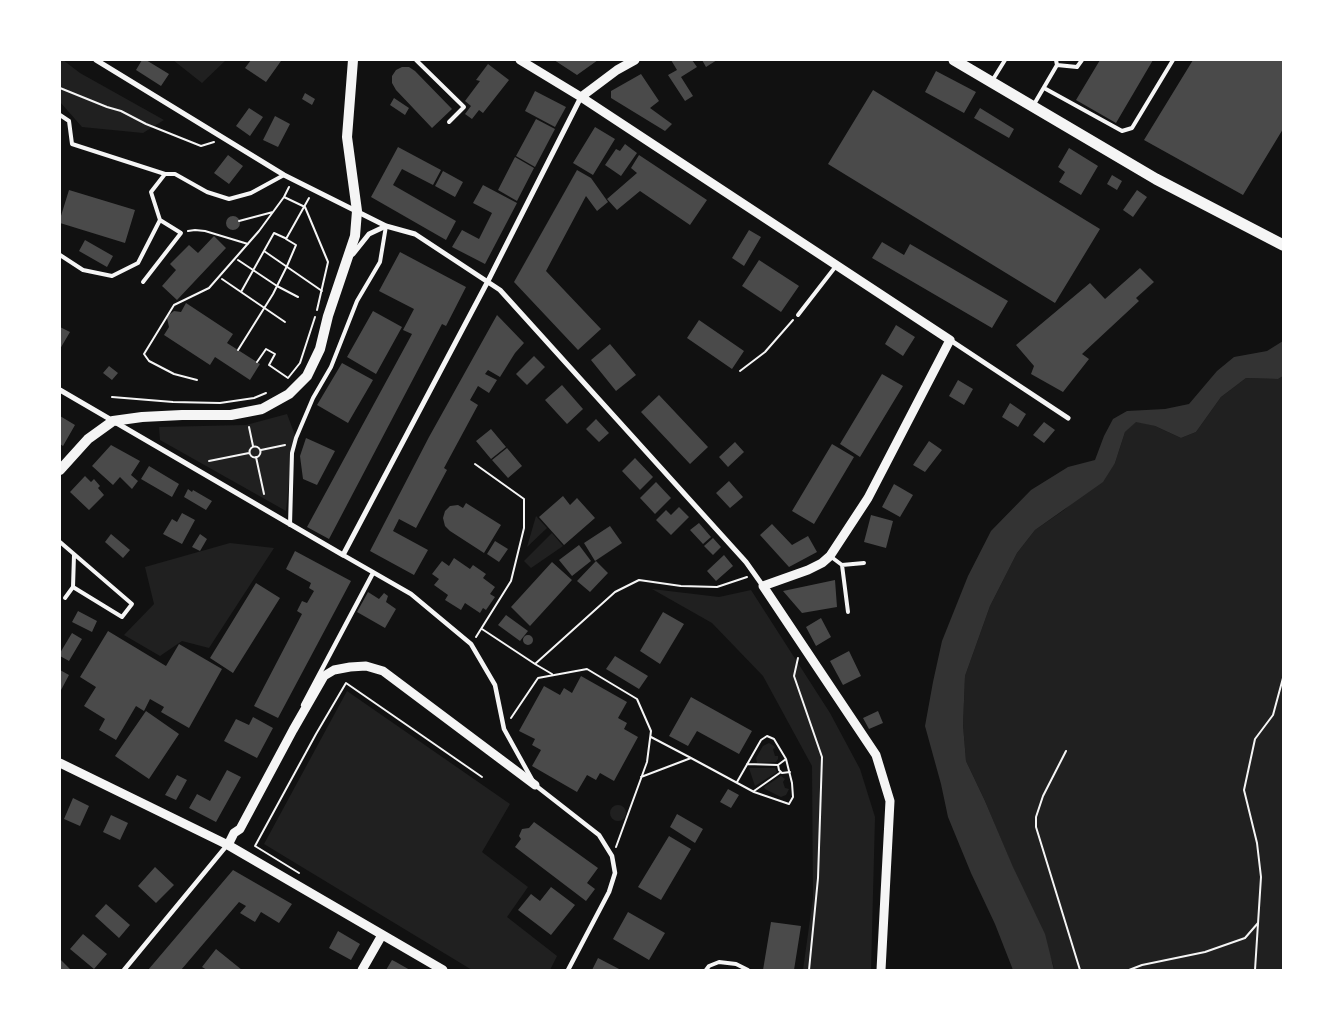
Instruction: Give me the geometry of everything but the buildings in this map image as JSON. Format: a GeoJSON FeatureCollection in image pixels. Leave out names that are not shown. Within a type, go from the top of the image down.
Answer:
{"type":"FeatureCollection","features":[{"type":"Feature","properties":{"kind":"main road"},"geometry":{"type":"LineString","coordinates":[[60,470],[88,439],[113,422],[142,417],[182,414],[231,414],[262,409],[289,394],[307,376],[320,348],[328,316],[355,236],[357,210],[347,138],[353,60]]}},
{"type":"Feature","properties":{"kind":"main road"},"geometry":{"type":"LineString","coordinates":[[954,60],[1156,179],[1283,245]]}},
{"type":"Feature","properties":{"kind":"street"},"geometry":{"type":"LineString","coordinates":[[96,60],[284,175],[386,226],[415,234],[500,290],[746,562],[876,755],[890,801],[881,970]]}},
{"type":"Feature","properties":{"kind":"street"},"geometry":{"type":"LineString","coordinates":[[520,60],[581,98],[1068,418]]}},
{"type":"Feature","properties":{"kind":"street"},"geometry":{"type":"LineString","coordinates":[[343,555],[488,281],[581,98],[617,70],[635,60]]}},
{"type":"Feature","properties":{"kind":"street"},"geometry":{"type":"LineString","coordinates":[[343,275],[354,252],[369,234],[386,226]]}},
{"type":"Feature","properties":{"kind":"street"},"geometry":{"type":"LineString","coordinates":[[763,586],[808,570],[822,563],[830,556],[868,498],[950,340]]}},
{"type":"Feature","properties":{"kind":"street"},"geometry":{"type":"LineString","coordinates":[[60,390],[411,594],[471,644],[495,686],[504,729],[535,785]]}},
{"type":"Feature","properties":{"kind":"street"},"geometry":{"type":"LineString","coordinates":[[124,970],[228,845],[373,573]]}},
{"type":"Feature","properties":{"kind":"street"},"geometry":{"type":"LineString","coordinates":[[234,833],[240,829],[324,676],[334,670],[350,667],[366,666],[383,671],[599,835],[612,856],[614,874],[609,892],[568,970]]}},
{"type":"Feature","properties":{"kind":"street"},"geometry":{"type":"LineString","coordinates":[[60,763],[228,845],[443,970]]}},
{"type":"Feature","properties":{"kind":"street"},"geometry":{"type":"LineString","coordinates":[[362,970],[382,935]]}},
{"type":"Feature","properties":{"kind":"lane"},"geometry":{"type":"LineString","coordinates":[[416,60],[464,107],[449,122]]}},
{"type":"Feature","properties":{"kind":"lane"},"geometry":{"type":"LineString","coordinates":[[991,83],[1005,60]]}},
{"type":"Feature","properties":{"kind":"lane"},"geometry":{"type":"LineString","coordinates":[[1056,60],[1058,65]]}},
{"type":"Feature","properties":{"kind":"lane"},"geometry":{"type":"LineString","coordinates":[[1058,65],[1077,67],[1082,60]]}},
{"type":"Feature","properties":{"kind":"lane"},"geometry":{"type":"LineString","coordinates":[[1044,88],[1122,131],[1132,128],[1173,60]]}},
{"type":"Feature","properties":{"kind":"lane"},"geometry":{"type":"LineString","coordinates":[[1033,107],[1058,65]]}},
{"type":"Feature","properties":{"kind":"lane"},"geometry":{"type":"LineString","coordinates":[[60,115],[69,121],[72,144],[165,174],[175,174],[207,192],[228,199],[251,193],[284,175]]}},
{"type":"Feature","properties":{"kind":"lane"},"geometry":{"type":"LineString","coordinates":[[143,282],[162,260],[181,233],[160,220],[151,192],[165,174]]}},
{"type":"Feature","properties":{"kind":"lane"},"geometry":{"type":"LineString","coordinates":[[60,255],[83,270],[112,276],[138,263],[160,220]]}},
{"type":"Feature","properties":{"kind":"lane"},"geometry":{"type":"LineString","coordinates":[[290,524],[292,453],[295,443],[314,398],[331,367],[357,301],[380,262],[386,226]]}},
{"type":"Feature","properties":{"kind":"lane"},"geometry":{"type":"LineString","coordinates":[[798,315],[836,266]]}},
{"type":"Feature","properties":{"kind":"lane"},"geometry":{"type":"LineString","coordinates":[[60,542],[132,604],[122,617],[73,587]]}},
{"type":"Feature","properties":{"kind":"lane"},"geometry":{"type":"LineString","coordinates":[[65,598],[73,587],[74,555]]}},
{"type":"Feature","properties":{"kind":"lane"},"geometry":{"type":"LineString","coordinates":[[830,556],[842,565],[864,563]]}},
{"type":"Feature","properties":{"kind":"lane"},"geometry":{"type":"LineString","coordinates":[[842,565],[848,612]]}},
{"type":"Feature","properties":{"kind":"lane"},"geometry":{"type":"LineString","coordinates":[[706,970],[709,966],[719,962],[736,964],[748,970]]}},
{"type":"Feature","properties":{"kind":"path"},"geometry":{"type":"LineString","coordinates":[[60,88],[121,111],[146,124],[201,146],[226,139]]}},
{"type":"Feature","properties":{"kind":"path"},"geometry":{"type":"LineString","coordinates":[[196,380],[174,374],[148,361],[144,354],[174,305],[209,288],[273,212],[284,197],[293,179]]}},
{"type":"Feature","properties":{"kind":"path"},"geometry":{"type":"LineString","coordinates":[[257,362],[266,349],[275,354],[269,365],[288,378],[300,362],[310,336],[328,262],[304,206],[284,197]]}},
{"type":"Feature","properties":{"kind":"path"},"geometry":{"type":"LineString","coordinates":[[286,239],[308,200]]}},
{"type":"Feature","properties":{"kind":"path"},"geometry":{"type":"LineString","coordinates":[[240,221],[273,212]]}},
{"type":"Feature","properties":{"kind":"path"},"geometry":{"type":"LineString","coordinates":[[181,233],[195,230],[205,231],[248,244]]}},
{"type":"Feature","properties":{"kind":"path"},"geometry":{"type":"LineString","coordinates":[[238,350],[277,286],[296,245],[274,233],[241,292]]}},
{"type":"Feature","properties":{"kind":"path"},"geometry":{"type":"LineString","coordinates":[[264,251],[322,292]]}},
{"type":"Feature","properties":{"kind":"path"},"geometry":{"type":"LineString","coordinates":[[238,260],[277,286],[298,297]]}},
{"type":"Feature","properties":{"kind":"path"},"geometry":{"type":"LineString","coordinates":[[222,279],[285,322]]}},
{"type":"Feature","properties":{"kind":"path"},"geometry":{"type":"LineString","coordinates":[[740,371],[765,352],[798,315]]}},
{"type":"Feature","properties":{"kind":"path"},"geometry":{"type":"LineString","coordinates":[[112,397],[173,402],[220,403],[254,398],[269,392]]}},
{"type":"Feature","properties":{"kind":"path"},"geometry":{"type":"LineString","coordinates":[[249,427],[253,446]]}},
{"type":"Feature","properties":{"kind":"path"},"geometry":{"type":"LineString","coordinates":[[253,446],[258,447],[260,450],[295,443]]}},
{"type":"Feature","properties":{"kind":"path"},"geometry":{"type":"LineString","coordinates":[[249,453],[250,448],[253,446]]}},
{"type":"Feature","properties":{"kind":"path"},"geometry":{"type":"LineString","coordinates":[[256,458],[260,454],[260,450]]}},
{"type":"Feature","properties":{"kind":"path"},"geometry":{"type":"LineString","coordinates":[[249,453],[256,458],[264,494]]}},
{"type":"Feature","properties":{"kind":"path"},"geometry":{"type":"LineString","coordinates":[[209,462],[249,453]]}},
{"type":"Feature","properties":{"kind":"path"},"geometry":{"type":"LineString","coordinates":[[471,644],[511,580],[524,528],[524,499],[475,464]]}},
{"type":"Feature","properties":{"kind":"path"},"geometry":{"type":"LineString","coordinates":[[535,664],[553,650],[615,592],[638,580],[681,586],[717,588],[754,574]]}},
{"type":"Feature","properties":{"kind":"path"},"geometry":{"type":"LineString","coordinates":[[482,629],[553,675]]}},
{"type":"Feature","properties":{"kind":"path"},"geometry":{"type":"LineString","coordinates":[[801,644],[794,676],[822,757],[818,878],[809,970]]}},
{"type":"Feature","properties":{"kind":"path"},"geometry":{"type":"LineString","coordinates":[[504,729],[538,678],[586,669],[637,699],[651,731],[647,762],[612,856]]}},
{"type":"Feature","properties":{"kind":"path"},"geometry":{"type":"LineString","coordinates":[[1255,970],[1261,876],[1257,843],[1244,790],[1255,739],[1273,716],[1283,678]]}},
{"type":"Feature","properties":{"kind":"path"},"geometry":{"type":"LineString","coordinates":[[306,877],[256,846],[316,734],[346,683],[482,777]]}},
{"type":"Feature","properties":{"kind":"path"},"geometry":{"type":"LineString","coordinates":[[650,737],[754,792],[789,804],[793,797],[790,772],[786,760],[774,739],[766,736],[761,740],[737,782]]}},
{"type":"Feature","properties":{"kind":"path"},"geometry":{"type":"LineString","coordinates":[[1066,750],[1043,796],[1036,817],[1036,827],[1080,970]]}},
{"type":"Feature","properties":{"kind":"path"},"geometry":{"type":"LineString","coordinates":[[641,776],[691,758]]}},
{"type":"Feature","properties":{"kind":"path"},"geometry":{"type":"LineString","coordinates":[[747,764],[778,765],[786,760]]}},
{"type":"Feature","properties":{"kind":"path"},"geometry":{"type":"LineString","coordinates":[[778,765],[781,772]]}},
{"type":"Feature","properties":{"kind":"path"},"geometry":{"type":"LineString","coordinates":[[754,792],[781,772],[790,772]]}},
{"type":"Feature","properties":{"kind":"path"},"geometry":{"type":"LineString","coordinates":[[1129,970],[1142,965],[1205,952],[1245,938],[1258,923]]}},
{"type":"Feature","properties":{"kind":"shaded area"},"geometry":{"type":"Polygon","coordinates":[[[60,60],[164,120],[143,133],[82,127],[60,102],[60,60]]]}},
{"type":"Feature","properties":{"kind":"shaded area"},"geometry":{"type":"Polygon","coordinates":[[[173,60],[226,60],[202,83],[173,60]]]}},
{"type":"Feature","properties":{"kind":"shaded area"},"geometry":{"type":"Polygon","coordinates":[[[1283,341],[1283,376],[1278,379],[1246,378],[1221,397],[1196,432],[1181,438],[1155,426],[1136,422],[1125,432],[1115,463],[1103,482],[1035,530],[1017,553],[990,606],[965,676],[963,725],[966,761],[1045,934],[1054,970],[1013,970],[948,817],[925,726],[942,641],[968,576],[991,531],[1031,490],[1068,467],[1095,460],[1113,419],[1127,411],[1165,409],[1189,404],[1217,371],[1234,357],[1267,351],[1283,341]]]}},
{"type":"Feature","properties":{"kind":"shaded area"},"geometry":{"type":"Polygon","coordinates":[[[1283,376],[1283,970],[1054,970],[985,801],[966,761],[963,725],[965,676],[990,606],[1017,553],[1035,530],[1064,510],[1115,463],[1125,432],[1136,421],[1155,426],[1181,438],[1196,432],[1221,397],[1246,378],[1278,379],[1283,376]]]}},
{"type":"Feature","properties":{"kind":"shaded area"},"geometry":{"type":"Polygon","coordinates":[[[287,414],[296,438],[292,453],[286,511],[160,440],[159,427],[246,425],[287,414]]]}},
{"type":"Feature","properties":{"kind":"shaded area"},"geometry":{"type":"Polygon","coordinates":[[[536,516],[547,528],[527,547],[536,516]]]}},
{"type":"Feature","properties":{"kind":"shaded area"},"geometry":{"type":"Polygon","coordinates":[[[552,533],[563,546],[531,568],[524,561],[552,533]]]}},
{"type":"Feature","properties":{"kind":"shaded area"},"geometry":{"type":"Polygon","coordinates":[[[230,543],[274,548],[209,648],[182,641],[160,656],[124,635],[154,604],[145,567],[230,543]]]}},
{"type":"Feature","properties":{"kind":"shaded area"},"geometry":{"type":"Polygon","coordinates":[[[652,589],[719,597],[751,590],[830,713],[860,769],[875,817],[871,970],[803,970],[813,898],[812,766],[763,676],[712,623],[652,589]]]}},
{"type":"Feature","properties":{"kind":"shaded area"},"geometry":{"type":"Polygon","coordinates":[[[347,691],[510,804],[482,852],[528,887],[507,917],[557,956],[550,970],[472,970],[264,844],[347,691]]]}},
{"type":"Feature","properties":{"kind":"shaded area"},"geometry":{"type":"Polygon","coordinates":[[[769,743],[774,746],[775,756],[778,756],[778,759],[776,762],[757,763],[756,758],[763,746],[769,743]]]}},
{"type":"Feature","properties":{"kind":"shaded area"},"geometry":{"type":"Polygon","coordinates":[[[749,768],[775,768],[777,772],[755,786],[749,768]]]}},
{"type":"Feature","properties":{"kind":"shaded area"},"geometry":{"type":"Polygon","coordinates":[[[781,776],[785,779],[783,782],[785,788],[789,789],[786,795],[781,797],[764,787],[781,776]]]}},
{"type":"Feature","properties":{"kind":"shaded area"},"geometry":{"type":"Polygon","coordinates":[[[618,805],[624,807],[626,813],[624,819],[618,821],[612,819],[610,813],[612,807],[618,805]]]}}]}
